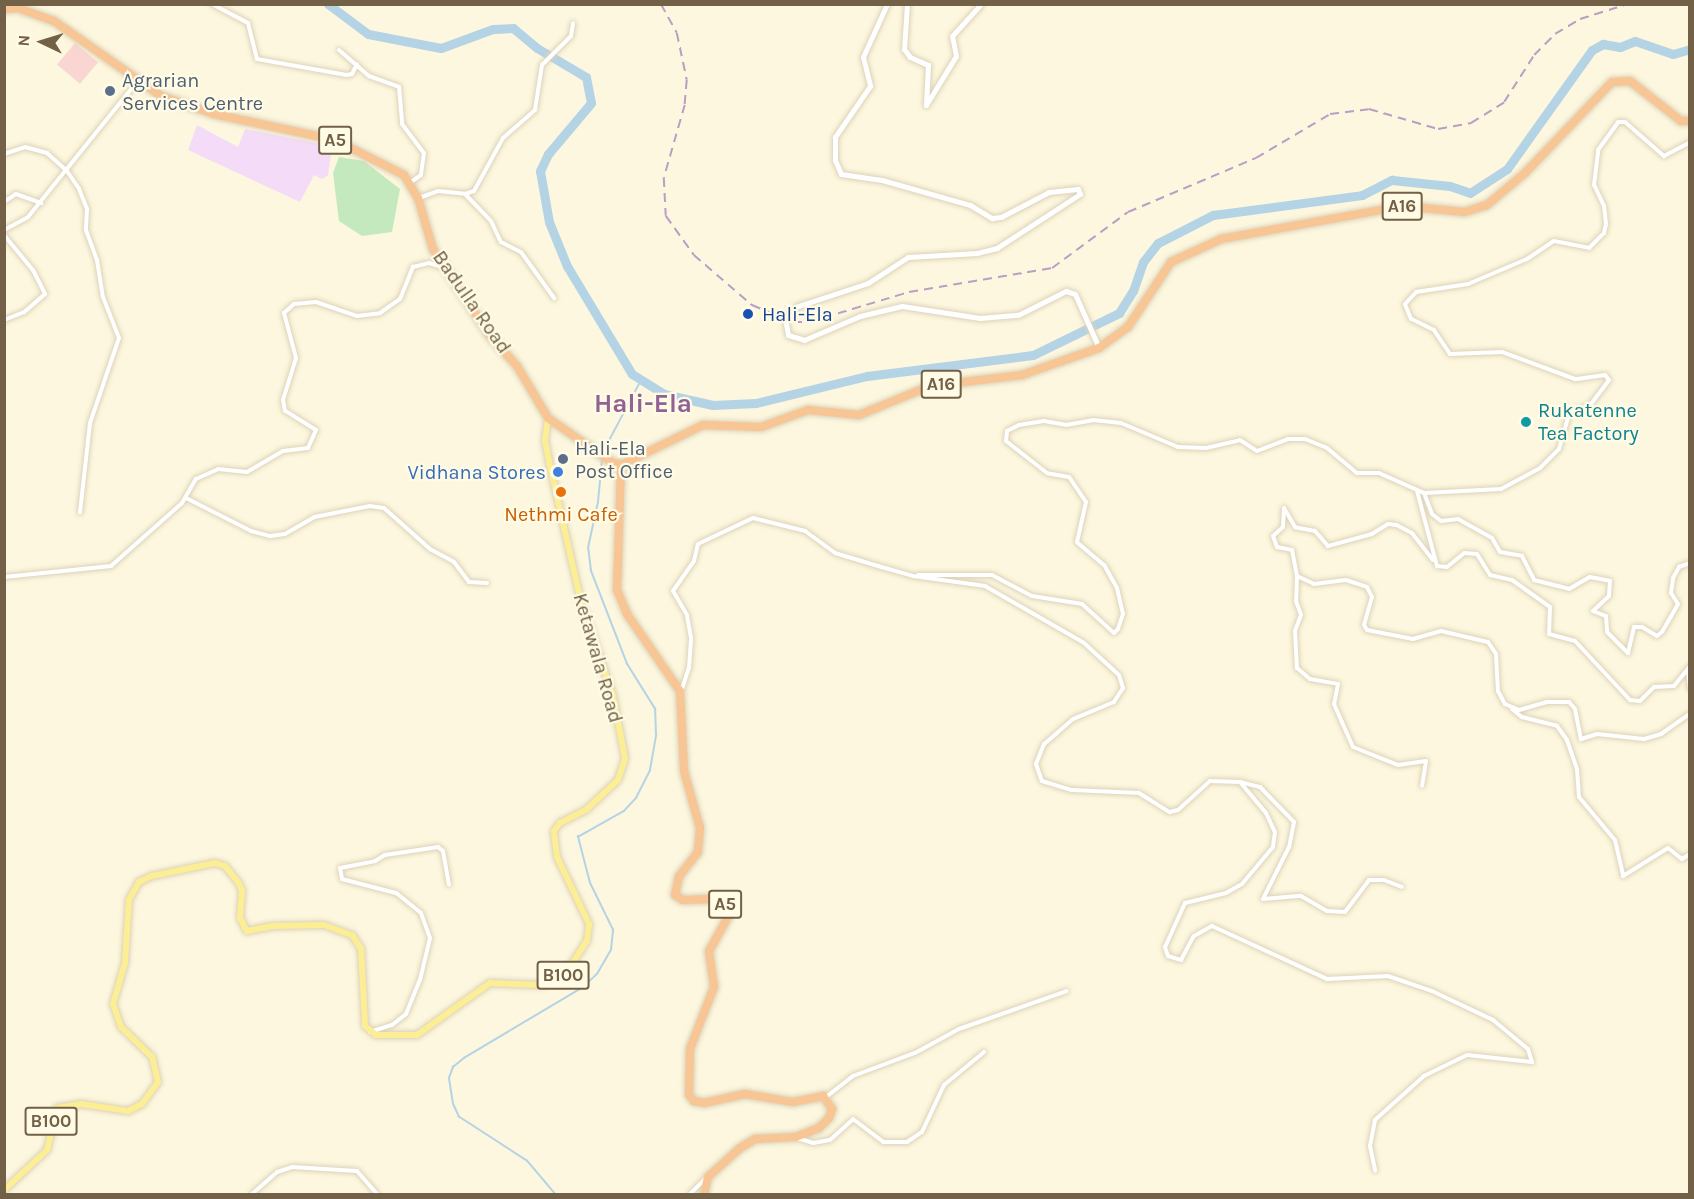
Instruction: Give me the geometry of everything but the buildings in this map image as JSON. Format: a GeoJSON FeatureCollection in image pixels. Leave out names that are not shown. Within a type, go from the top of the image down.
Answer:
{"type":"FeatureCollection","features":[{"type":"Feature","properties":{"kind":"highway","name":"A5"},"geometry":{"type":"LineString","coordinates":[[4,9],[27,10],[54,21],[137,82],[161,96],[214,114],[335,140],[411,182]]}},
{"type":"Feature","properties":{"kind":"highway","name":"A16"},"geometry":{"type":"LineString","coordinates":[[621,465],[703,425],[760,427],[807,410],[859,415],[930,386],[1022,375],[1099,348],[1128,327],[1171,262],[1221,239],[1402,206],[1465,212],[1486,205],[1526,172],[1612,82],[1630,81],[1682,121],[1689,121]]}},
{"type":"Feature","properties":{"kind":"highway","name":"Badulla Road"},"geometry":{"type":"LineString","coordinates":[[411,182],[434,249],[490,336],[517,366],[548,418],[610,462],[621,465]]}},
{"type":"Feature","properties":{"kind":"highway"},"geometry":{"type":"LineString","coordinates":[[621,465],[617,590],[627,614],[681,693]]}},
{"type":"Feature","properties":{"kind":"highway","name":"A5"},"geometry":{"type":"LineString","coordinates":[[681,693],[684,771],[701,836],[695,857],[678,879],[675,895],[683,900],[718,899],[728,909],[729,917],[709,951],[714,987],[690,1049],[689,1095],[694,1101],[704,1103],[745,1094],[793,1102],[826,1097]]}},
{"type":"Feature","properties":{"kind":"highway"},"geometry":{"type":"LineString","coordinates":[[704,1194],[708,1177],[748,1142],[767,1137],[796,1137],[826,1122],[832,1108],[826,1097]]}},
{"type":"Feature","properties":{"kind":"main road","name":"Ketawala Road"},"geometry":{"type":"LineString","coordinates":[[369,1032],[383,1036],[417,1035],[485,984],[539,985],[560,979],[587,940],[587,917],[557,857],[554,831],[560,823],[587,809],[618,780],[625,758],[613,696],[580,602],[545,440],[548,418]]}},
{"type":"Feature","properties":{"kind":"main road","name":"B100"},"geometry":{"type":"LineString","coordinates":[[4,1190],[46,1150],[57,1108],[81,1104],[128,1111],[142,1104],[158,1082],[152,1057],[121,1027],[113,1004],[125,963],[129,900],[139,882],[152,876],[215,863],[225,866],[242,890],[240,918],[247,931],[273,926],[324,925],[352,935],[361,949],[363,1014],[369,1032]]}},
{"type":"Feature","properties":{"kind":"street"},"geometry":{"type":"LineString","coordinates":[[212,4],[248,23],[256,59],[347,75],[352,74],[357,64]]}},
{"type":"Feature","properties":{"kind":"street"},"geometry":{"type":"LineString","coordinates":[[887,4],[862,57],[870,86],[835,137],[835,160],[841,174],[882,180],[970,206],[992,218],[1001,218],[1049,192],[1078,189],[1080,194],[997,248],[977,253],[908,257],[868,283],[796,307],[785,319],[788,335],[804,340],[860,316],[902,306],[980,318],[1018,315],[1065,291],[1075,294],[1099,348]]}},
{"type":"Feature","properties":{"kind":"street"},"geometry":{"type":"LineString","coordinates":[[907,4],[904,49],[910,57],[928,65],[926,105],[956,56],[952,36],[981,4]]}},
{"type":"Feature","properties":{"kind":"street"},"geometry":{"type":"LineString","coordinates":[[418,198],[438,191],[465,194],[474,191],[503,138],[535,110],[542,65],[571,36],[573,23]]}},
{"type":"Feature","properties":{"kind":"street"},"geometry":{"type":"LineString","coordinates":[[339,50],[369,76],[399,87],[402,124],[424,153],[421,175],[411,182]]}},
{"type":"Feature","properties":{"kind":"street"},"geometry":{"type":"LineString","coordinates":[[4,230],[21,223],[41,202],[137,82]]}},
{"type":"Feature","properties":{"kind":"street"},"geometry":{"type":"LineString","coordinates":[[913,576],[992,575],[1032,596],[1082,604],[1114,633],[1118,629],[1123,614],[1117,588],[1104,565],[1077,542],[1086,502],[1069,477],[1047,473],[1006,441],[1007,431],[1018,425],[1044,421],[1066,425],[1093,420],[1121,423],[1178,447],[1206,448],[1240,440],[1257,450],[1287,439],[1305,439],[1327,448],[1357,472],[1379,473],[1424,493],[1501,489],[1540,468],[1559,449],[1569,414],[1591,404],[1609,380],[1605,375],[1575,379],[1502,352],[1450,354],[1434,330],[1411,319],[1405,311],[1408,299],[1416,292],[1468,284],[1527,259],[1554,241],[1589,248],[1604,233],[1606,224],[1604,206],[1594,185],[1598,150],[1618,122],[1625,122],[1665,156],[1689,142]]}},
{"type":"Feature","properties":{"kind":"street"},"geometry":{"type":"LineString","coordinates":[[4,154],[25,147],[47,153],[67,171],[87,209],[86,230],[97,260],[103,297],[119,338],[90,423],[80,512]]}},
{"type":"Feature","properties":{"kind":"street"},"geometry":{"type":"LineString","coordinates":[[465,194],[491,221],[501,242],[520,252],[554,298]]}},
{"type":"Feature","properties":{"kind":"street"},"geometry":{"type":"LineString","coordinates":[[4,202],[16,195],[41,202]]}},
{"type":"Feature","properties":{"kind":"street"},"geometry":{"type":"LineString","coordinates":[[4,235],[33,270],[45,294],[24,312],[4,320]]}},
{"type":"Feature","properties":{"kind":"street"},"geometry":{"type":"LineString","coordinates":[[4,577],[111,566],[186,498],[196,479],[211,471],[225,469],[247,472],[278,453],[308,448],[316,434],[312,426],[285,411],[284,393],[296,358],[285,319],[288,308],[316,302],[357,316],[380,313],[400,299],[413,267],[429,263],[446,268]]}},
{"type":"Feature","properties":{"kind":"street"},"geometry":{"type":"LineString","coordinates":[[1417,491],[1433,560]]}},
{"type":"Feature","properties":{"kind":"street"},"geometry":{"type":"LineString","coordinates":[[1424,493],[1432,514],[1441,521],[1458,519],[1492,538],[1500,552],[1522,556],[1534,580],[1569,589],[1590,577],[1610,582],[1609,596],[1593,611],[1606,616],[1607,632],[1628,653],[1634,627],[1642,627],[1657,636],[1662,632],[1678,604],[1671,593],[1673,578],[1679,567],[1689,563]]}},
{"type":"Feature","properties":{"kind":"street"},"geometry":{"type":"LineString","coordinates":[[186,498],[250,531],[270,536],[285,534],[314,517],[370,506],[384,508],[430,549],[454,562],[469,582],[487,583]]}},
{"type":"Feature","properties":{"kind":"street"},"geometry":{"type":"LineString","coordinates":[[1422,786],[1426,761],[1398,765],[1353,747],[1334,704],[1338,684],[1310,679],[1297,668],[1295,631],[1301,615],[1296,601],[1297,576],[1292,550],[1277,547],[1273,540],[1283,527],[1284,508],[1295,527],[1315,531],[1329,546],[1372,534],[1388,524],[1396,525],[1412,533],[1437,566],[1447,567],[1464,553],[1477,554],[1490,574],[1512,580],[1543,601],[1552,613],[1549,634],[1575,641],[1630,700],[1640,701],[1654,687],[1674,686],[1689,667]]}},
{"type":"Feature","properties":{"kind":"street"},"geometry":{"type":"LineString","coordinates":[[681,693],[689,668],[691,638],[687,615],[673,591],[694,561],[698,544],[753,518],[765,518],[805,531],[835,553],[913,576],[985,586],[1069,633],[1119,675],[1123,688],[1114,702],[1073,719],[1044,744],[1036,765],[1042,781],[1072,790],[1139,794],[1170,812],[1178,810],[1210,781],[1240,782],[1260,787],[1294,822],[1289,847],[1263,899],[1301,896],[1327,911],[1345,912],[1369,880],[1384,880],[1402,887]]}},
{"type":"Feature","properties":{"kind":"street"},"geometry":{"type":"LineString","coordinates":[[1297,576],[1314,584],[1346,580],[1367,587],[1372,597],[1364,625],[1371,632],[1413,639],[1427,632],[1441,631],[1488,642],[1499,665],[1499,696],[1522,717],[1557,726],[1567,740],[1577,769],[1579,797],[1615,840],[1623,876],[1668,848],[1682,859],[1689,855]]}},
{"type":"Feature","properties":{"kind":"street"},"geometry":{"type":"LineString","coordinates":[[1689,667],[1689,689]]}},
{"type":"Feature","properties":{"kind":"street"},"geometry":{"type":"LineString","coordinates":[[1509,707],[1532,709],[1547,702],[1569,702],[1575,709],[1581,739],[1597,734],[1644,738],[1661,734],[1689,714]]}},
{"type":"Feature","properties":{"kind":"street"},"geometry":{"type":"LineString","coordinates":[[1240,782],[1270,818],[1275,832],[1273,847],[1242,884],[1226,893],[1185,903],[1165,947],[1168,956],[1181,960],[1194,936],[1212,926],[1327,979],[1388,976],[1432,991],[1493,1020],[1523,1044],[1534,1060],[1523,1064],[1503,1058],[1467,1055],[1424,1076],[1375,1120],[1370,1146],[1375,1170]]}},
{"type":"Feature","properties":{"kind":"street"},"geometry":{"type":"LineString","coordinates":[[369,1032],[392,1025],[406,1014],[420,980],[430,938],[421,913],[396,893],[342,879],[340,868],[375,861],[385,855],[438,847],[444,851],[450,884]]}},
{"type":"Feature","properties":{"kind":"street"},"geometry":{"type":"LineString","coordinates":[[826,1097],[853,1076],[915,1053],[959,1029],[1067,992]]}},
{"type":"Feature","properties":{"kind":"street"},"geometry":{"type":"LineString","coordinates":[[796,1137],[813,1143],[830,1140],[843,1132],[853,1119],[883,1142],[907,1142],[922,1132],[944,1085],[984,1052]]}},
{"type":"Feature","properties":{"kind":"street"},"geometry":{"type":"LineString","coordinates":[[252,1194],[277,1172],[292,1167],[357,1171],[377,1194]]}},
{"type":"Feature","properties":{"kind":"street"},"geometry":{"type":"LineString","coordinates":[[690,1194],[708,1177]]}},
{"type":"Feature","properties":{"kind":"shaded area"},"geometry":{"type":"Polygon","coordinates":[[[75,43],[98,62],[80,84],[57,64],[75,43]]]}},
{"type":"Feature","properties":{"kind":"shaded area"},"geometry":{"type":"Polygon","coordinates":[[[197,125],[238,147],[245,129],[332,146],[328,175],[322,179],[314,175],[300,202],[188,150],[197,125]]]}},
{"type":"Feature","properties":{"kind":"green space"},"geometry":{"type":"Polygon","coordinates":[[[339,157],[364,161],[400,189],[392,232],[362,236],[339,221],[333,173],[339,157]]]}},
{"type":"Feature","properties":{"kind":"waterway"},"geometry":{"type":"LineString","coordinates":[[328,4],[368,34],[441,48],[493,29],[513,28],[537,48],[586,77],[591,103],[548,154],[540,171],[549,222],[567,266],[632,374],[664,394],[713,405],[756,403],[867,376],[1033,355],[1119,313],[1133,291],[1143,262],[1158,243],[1213,215],[1362,195],[1392,180],[1450,186],[1470,193],[1507,169],[1592,50],[1603,44],[1620,47],[1635,41],[1673,54],[1690,49]]}},
{"type":"Feature","properties":{"kind":"waterway"},"geometry":{"type":"LineString","coordinates":[[603,452],[640,382]]}},
{"type":"Feature","properties":{"kind":"waterway"},"geometry":{"type":"LineString","coordinates":[[555,1194],[527,1161],[459,1117],[453,1104],[449,1078],[453,1067],[464,1058],[583,987],[597,974],[611,950],[613,930],[590,883],[578,837],[624,811],[636,798],[650,770],[656,735],[655,709],[627,664],[591,571],[588,548],[598,502],[602,460]]}},
{"type":"Feature","properties":{"kind":"railway"},"geometry":{"type":"LineString","coordinates":[[661,4],[677,33],[687,80],[685,105],[664,178],[666,216],[694,255],[752,305],[793,322],[809,322],[909,292],[1052,268],[1128,212],[1256,158],[1330,114],[1369,109],[1438,129],[1471,123],[1504,102],[1534,55],[1555,34],[1580,19],[1628,4]]}},
{"type":"Feature","properties":{"kind":"place","name":"Agrarian Services Centre"},"geometry":{"type":"Point","coordinates":[110,91]}},
{"type":"Feature","properties":{"kind":"place","name":"Hali-Ela"},"geometry":{"type":"Point","coordinates":[748,314]}},
{"type":"Feature","properties":{"kind":"place","name":"Rukatenne Tea Factory"},"geometry":{"type":"Point","coordinates":[1526,422]}},
{"type":"Feature","properties":{"kind":"place","name":"Hali-Ela Post Office"},"geometry":{"type":"Point","coordinates":[563,459]}},
{"type":"Feature","properties":{"kind":"place","name":"Vidhana Stores"},"geometry":{"type":"Point","coordinates":[558,472]}},
{"type":"Feature","properties":{"kind":"place","name":"Nethmi Cafe"},"geometry":{"type":"Point","coordinates":[561,492]}},
{"type":"Feature","properties":{"kind":"district","name":"Hali-Ela"},"geometry":{"type":"Point","coordinates":[643,404]}}]}
